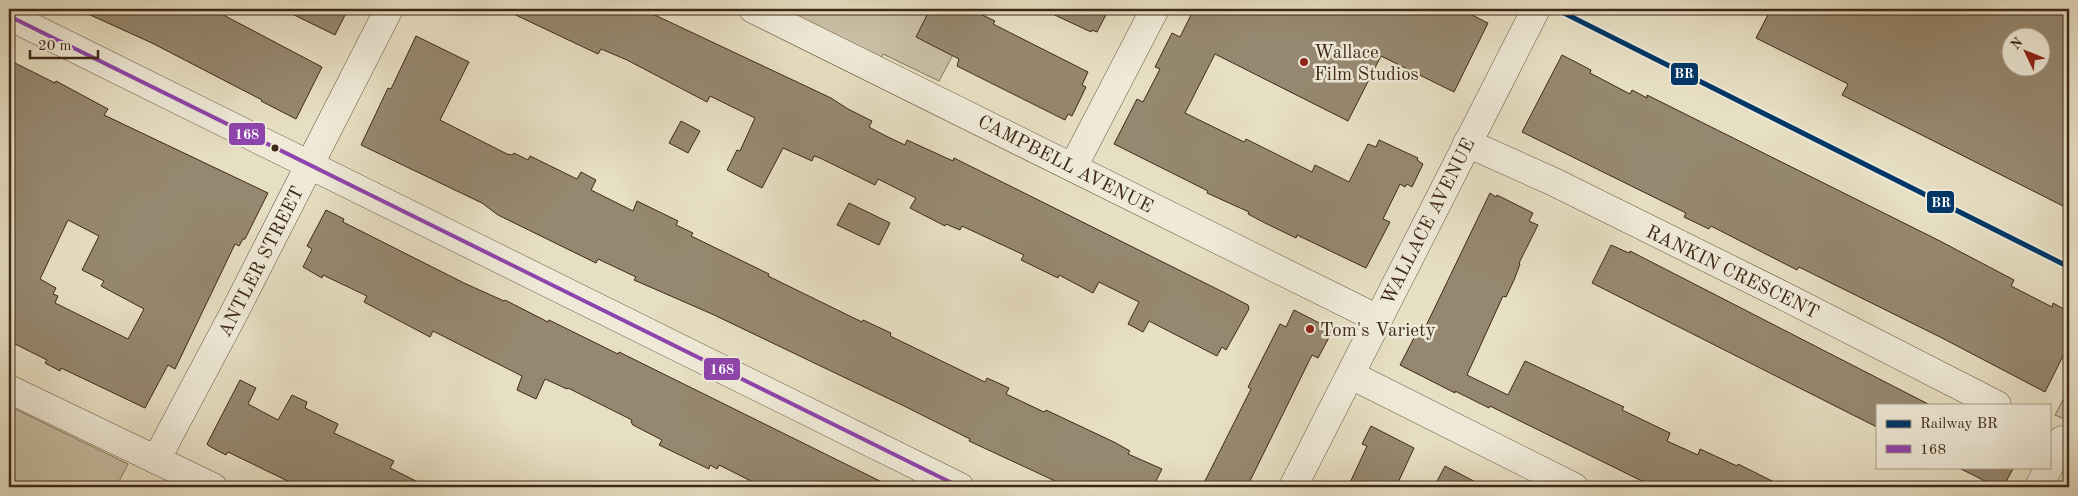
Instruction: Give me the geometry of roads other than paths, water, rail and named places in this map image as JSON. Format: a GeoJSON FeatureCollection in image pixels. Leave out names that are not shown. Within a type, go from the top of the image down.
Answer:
{"type":"FeatureCollection","features":[{"type":"Feature","properties":{"kind":"street","name":"ANTLER STREET"},"geometry":{"type":"LineString","coordinates":[[156,460],[389,9]]}},
{"type":"Feature","properties":{"kind":"street","name":"CAMPBELL AVENUE"},"geometry":{"type":"LineString","coordinates":[[753,9],[1378,319]]}},
{"type":"Feature","properties":{"kind":"street"},"geometry":{"type":"LineString","coordinates":[[1073,167],[1154,9]]}},
{"type":"Feature","properties":{"kind":"street","name":"WALLACE AVENUE"},"geometry":{"type":"LineString","coordinates":[[1292,487],[1351,375],[1467,142],[1536,9]]}},
{"type":"Feature","properties":{"kind":"street"},"geometry":{"type":"LineString","coordinates":[[9,16],[960,487]]}},
{"type":"Feature","properties":{"kind":"street","name":"RANKIN CRESCENT"},"geometry":{"type":"LineString","coordinates":[[1467,142],[1554,182],[1784,296],[1995,404]]}},
{"type":"Feature","properties":{"kind":"street"},"geometry":{"type":"LineString","coordinates":[[1351,375],[1574,487]]}},
{"type":"Feature","properties":{"kind":"street"},"geometry":{"type":"LineString","coordinates":[[9,389],[213,487]]}},
{"type":"Feature","properties":{"kind":"street"},"geometry":{"type":"LineString","coordinates":[[2050,461],[2060,438]]}},
{"type":"Feature","properties":{"kind":"street"},"geometry":{"type":"LineString","coordinates":[[2039,487],[2047,468]]}},
{"type":"Feature","properties":{"kind":"rail line","name":"BR"},"geometry":{"type":"LineString","coordinates":[[1556,9],[2069,267]]}},
{"type":"Feature","properties":{"kind":"place","name":"Wallace Film Studios"},"geometry":{"type":"Point","coordinates":[1304,62]}},
{"type":"Feature","properties":{"kind":"place","name":"Tom's Variety"},"geometry":{"type":"Point","coordinates":[1310,329]}}]}
